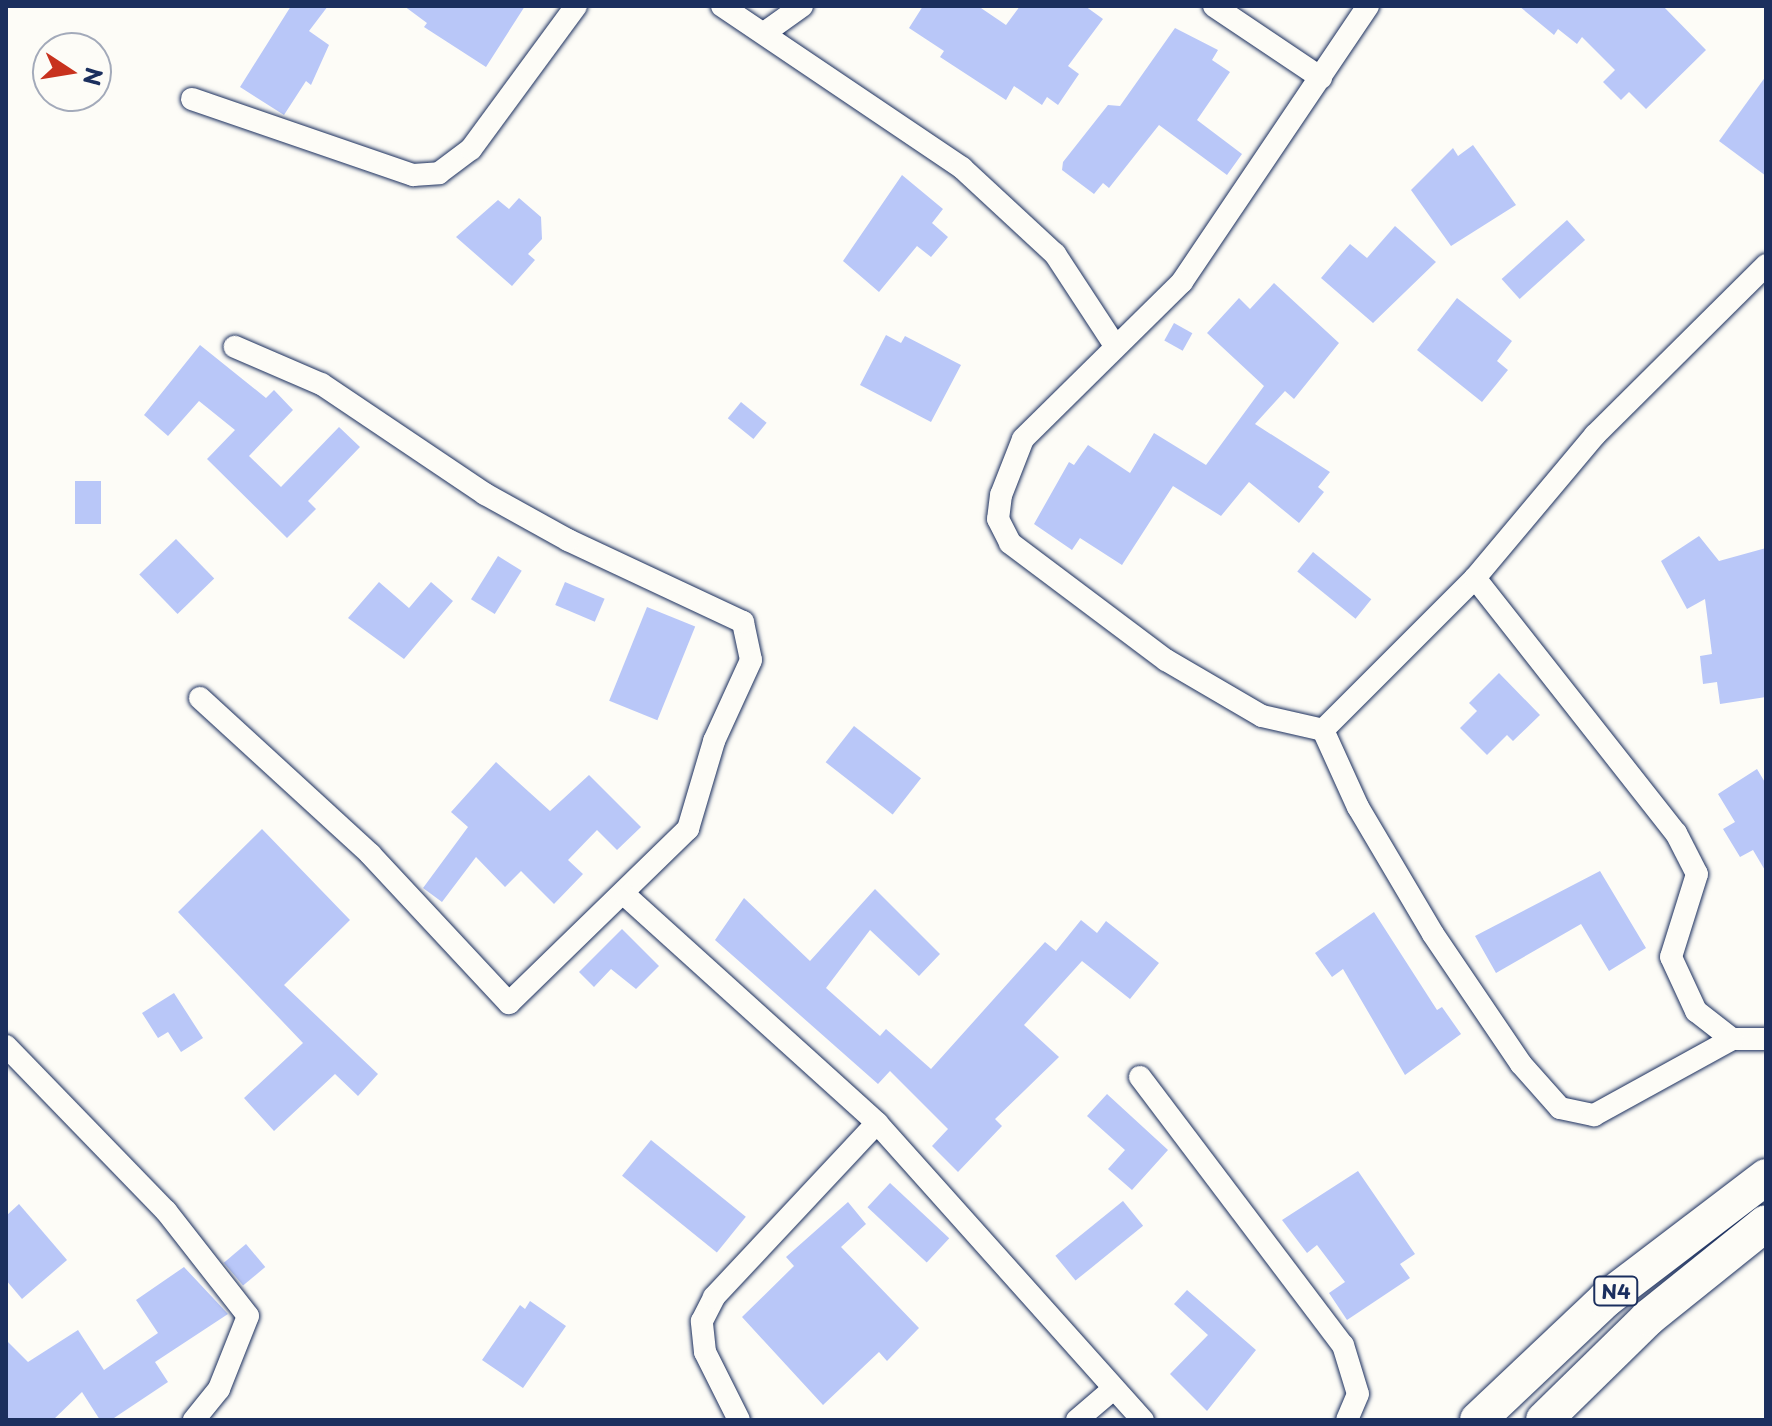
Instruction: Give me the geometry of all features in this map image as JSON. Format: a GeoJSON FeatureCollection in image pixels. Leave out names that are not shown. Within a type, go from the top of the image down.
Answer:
{"type":"FeatureCollection","features":[{"type":"Feature","properties":{"kind":"highway","name":"N4"},"geometry":{"type":"LineString","coordinates":[[1478,1420],[1606,1299],[1766,1177]]}},
{"type":"Feature","properties":{"kind":"highway","name":"N4"},"geometry":{"type":"LineString","coordinates":[[1544,1420],[1648,1318],[1766,1223]]}},
{"type":"Feature","properties":{"kind":"street"},"geometry":{"type":"LineString","coordinates":[[192,99],[413,175],[439,173],[471,149],[576,6]]}},
{"type":"Feature","properties":{"kind":"street"},"geometry":{"type":"LineString","coordinates":[[722,6],[767,31],[974,179],[1055,254],[1114,344]]}},
{"type":"Feature","properties":{"kind":"street"},"geometry":{"type":"LineString","coordinates":[[767,31],[802,6]]}},
{"type":"Feature","properties":{"kind":"street"},"geometry":{"type":"LineString","coordinates":[[1214,6],[1321,78]]}},
{"type":"Feature","properties":{"kind":"street"},"geometry":{"type":"LineString","coordinates":[[1323,730],[1262,716],[1166,660],[1010,543],[998,519],[999,507],[1023,439],[1114,344],[1182,282],[1368,6]]}},
{"type":"Feature","properties":{"kind":"street"},"geometry":{"type":"LineString","coordinates":[[1323,730],[1475,578],[1595,435],[1766,265]]}},
{"type":"Feature","properties":{"kind":"street"},"geometry":{"type":"LineString","coordinates":[[200,698],[370,854],[509,1003],[625,895],[688,829],[714,741],[751,660],[743,622],[568,540],[485,494],[321,384],[235,347]]}},
{"type":"Feature","properties":{"kind":"street"},"geometry":{"type":"LineString","coordinates":[[1475,578],[1676,833],[1697,874],[1671,957],[1696,1011],[1732,1039]]}},
{"type":"Feature","properties":{"kind":"street"},"geometry":{"type":"LineString","coordinates":[[1323,730],[1358,807],[1433,934],[1521,1064],[1560,1108],[1594,1115],[1732,1039],[1766,1039]]}},
{"type":"Feature","properties":{"kind":"street"},"geometry":{"type":"LineString","coordinates":[[625,895],[877,1123],[950,1197],[1112,1390],[1143,1420]]}},
{"type":"Feature","properties":{"kind":"street"},"geometry":{"type":"LineString","coordinates":[[6,1046],[166,1211],[248,1316],[219,1389],[194,1420]]}},
{"type":"Feature","properties":{"kind":"street"},"geometry":{"type":"LineString","coordinates":[[1140,1077],[1343,1345],[1358,1394],[1347,1420]]}},
{"type":"Feature","properties":{"kind":"street"},"geometry":{"type":"LineString","coordinates":[[739,1420],[705,1352],[702,1321],[714,1297],[877,1123]]}},
{"type":"Feature","properties":{"kind":"street"},"geometry":{"type":"LineString","coordinates":[[1077,1420],[1112,1390]]}},
{"type":"Feature","properties":{"kind":"building"},"geometry":{"type":"Polygon","coordinates":[[[291,6],[328,6],[309,31],[329,45],[311,85],[306,81],[284,115],[240,87],[291,6]]]}},
{"type":"Feature","properties":{"kind":"building"},"geometry":{"type":"Polygon","coordinates":[[[404,6],[525,6],[486,67],[424,27],[427,23],[404,6]]]}},
{"type":"Feature","properties":{"kind":"building"},"geometry":{"type":"Polygon","coordinates":[[[923,6],[978,6],[1006,25],[1020,6],[1085,6],[1103,19],[1068,66],[1079,74],[1058,105],[1047,97],[1042,105],[1014,86],[1006,100],[940,57],[944,51],[909,28],[923,6]]]}},
{"type":"Feature","properties":{"kind":"building"},"geometry":{"type":"Polygon","coordinates":[[[1519,6],[1663,6],[1706,50],[1646,109],[1629,92],[1621,100],[1603,82],[1615,70],[1582,37],[1577,44],[1558,29],[1554,35],[1519,6]]]}},
{"type":"Feature","properties":{"kind":"building"},"geometry":{"type":"Polygon","coordinates":[[[1175,28],[1218,50],[1212,60],[1230,72],[1197,120],[1242,154],[1227,175],[1159,125],[1109,188],[1103,183],[1094,194],[1062,170],[1063,162],[1108,105],[1120,106],[1175,28]]]}},
{"type":"Feature","properties":{"kind":"building"},"geometry":{"type":"Polygon","coordinates":[[[1766,76],[1766,176],[1719,141],[1766,76]]]}},
{"type":"Feature","properties":{"kind":"building"},"geometry":{"type":"Polygon","coordinates":[[[1473,145],[1516,205],[1451,246],[1411,190],[1453,148],[1458,156],[1473,145]]]}},
{"type":"Feature","properties":{"kind":"building"},"geometry":{"type":"Polygon","coordinates":[[[902,175],[943,209],[932,223],[948,237],[931,257],[917,246],[879,292],[843,261],[902,175]]]}},
{"type":"Feature","properties":{"kind":"building"},"geometry":{"type":"Polygon","coordinates":[[[519,198],[541,217],[542,239],[528,254],[535,260],[512,286],[456,237],[498,200],[509,209],[519,198]]]}},
{"type":"Feature","properties":{"kind":"building"},"geometry":{"type":"Polygon","coordinates":[[[1567,220],[1585,240],[1520,299],[1502,279],[1567,220]]]}},
{"type":"Feature","properties":{"kind":"building"},"geometry":{"type":"Polygon","coordinates":[[[1395,226],[1436,262],[1373,323],[1321,278],[1350,244],[1367,258],[1395,226]]]}},
{"type":"Feature","properties":{"kind":"building"},"geometry":{"type":"Polygon","coordinates":[[[1274,283],[1339,343],[1294,399],[1285,391],[1255,424],[1330,472],[1318,487],[1324,492],[1299,523],[1249,482],[1221,516],[1173,486],[1122,565],[1080,538],[1072,550],[1034,524],[1069,462],[1074,465],[1088,445],[1130,473],[1154,433],[1206,465],[1264,386],[1207,333],[1239,298],[1250,309],[1274,283]]]}},
{"type":"Feature","properties":{"kind":"building"},"geometry":{"type":"Polygon","coordinates":[[[1457,298],[1512,341],[1497,361],[1508,370],[1482,402],[1417,350],[1457,298]]]}},
{"type":"Feature","properties":{"kind":"building"},"geometry":{"type":"Polygon","coordinates":[[[1174,323],[1192,333],[1183,351],[1164,340],[1174,323]]]}},
{"type":"Feature","properties":{"kind":"building"},"geometry":{"type":"Polygon","coordinates":[[[886,335],[901,343],[905,336],[961,365],[931,422],[860,385],[886,335]]]}},
{"type":"Feature","properties":{"kind":"building"},"geometry":{"type":"Polygon","coordinates":[[[200,345],[266,398],[274,390],[293,410],[249,456],[281,487],[339,427],[360,447],[308,501],[316,509],[287,538],[207,459],[235,430],[199,401],[168,436],[144,415],[200,345]]]}},
{"type":"Feature","properties":{"kind":"building"},"geometry":{"type":"Polygon","coordinates":[[[741,402],[767,423],[753,439],[728,418],[741,402]]]}},
{"type":"Feature","properties":{"kind":"building"},"geometry":{"type":"Polygon","coordinates":[[[75,481],[101,481],[101,524],[75,524],[75,481]]]}},
{"type":"Feature","properties":{"kind":"building"},"geometry":{"type":"Polygon","coordinates":[[[1699,536],[1719,561],[1766,548],[1766,697],[1720,704],[1717,682],[1703,684],[1700,656],[1712,654],[1705,599],[1687,609],[1661,561],[1699,536]]]}},
{"type":"Feature","properties":{"kind":"building"},"geometry":{"type":"Polygon","coordinates":[[[176,539],[214,579],[178,614],[139,574],[176,539]]]}},
{"type":"Feature","properties":{"kind":"building"},"geometry":{"type":"Polygon","coordinates":[[[1313,552],[1371,599],[1356,619],[1297,571],[1313,552]]]}},
{"type":"Feature","properties":{"kind":"building"},"geometry":{"type":"Polygon","coordinates":[[[498,556],[522,571],[495,614],[471,599],[498,556]]]}},
{"type":"Feature","properties":{"kind":"building"},"geometry":{"type":"Polygon","coordinates":[[[379,582],[409,608],[431,582],[453,601],[404,659],[348,618],[379,582]]]}},
{"type":"Feature","properties":{"kind":"building"},"geometry":{"type":"Polygon","coordinates":[[[565,582],[605,599],[595,622],[555,605],[565,582]]]}},
{"type":"Feature","properties":{"kind":"building"},"geometry":{"type":"Polygon","coordinates":[[[647,607],[695,626],[657,720],[609,701],[647,607]]]}},
{"type":"Feature","properties":{"kind":"building"},"geometry":{"type":"Polygon","coordinates":[[[1499,673],[1540,715],[1513,741],[1507,735],[1487,755],[1460,728],[1477,711],[1469,703],[1499,673]]]}},
{"type":"Feature","properties":{"kind":"building"},"geometry":{"type":"Polygon","coordinates":[[[854,726],[921,778],[893,815],[826,762],[854,726]]]}},
{"type":"Feature","properties":{"kind":"building"},"geometry":{"type":"Polygon","coordinates":[[[496,762],[550,811],[589,775],[641,827],[617,850],[597,830],[568,860],[583,874],[554,904],[521,871],[505,887],[476,857],[442,902],[423,888],[468,827],[451,812],[496,762]]]}},
{"type":"Feature","properties":{"kind":"building"},"geometry":{"type":"Polygon","coordinates":[[[1757,769],[1766,784],[1766,872],[1753,850],[1740,857],[1723,829],[1735,822],[1718,794],[1757,769]]]}},
{"type":"Feature","properties":{"kind":"building"},"geometry":{"type":"Polygon","coordinates":[[[262,829],[350,920],[284,985],[378,1074],[358,1096],[335,1074],[274,1131],[244,1098],[303,1043],[178,912],[262,829]]]}},
{"type":"Feature","properties":{"kind":"building"},"geometry":{"type":"Polygon","coordinates":[[[1600,871],[1646,948],[1609,971],[1581,924],[1496,973],[1475,936],[1600,871]]]}},
{"type":"Feature","properties":{"kind":"building"},"geometry":{"type":"Polygon","coordinates":[[[875,889],[940,954],[919,976],[870,930],[826,988],[880,1036],[886,1029],[931,1069],[1045,942],[1056,951],[1081,920],[1097,933],[1106,921],[1159,963],[1130,999],[1082,961],[1024,1025],[1059,1057],[995,1119],[1002,1126],[958,1172],[932,1146],[948,1129],[890,1071],[878,1084],[715,940],[744,898],[810,961],[875,889]]]}},
{"type":"Feature","properties":{"kind":"building"},"geometry":{"type":"Polygon","coordinates":[[[1374,912],[1437,1010],[1442,1007],[1461,1034],[1405,1075],[1343,969],[1332,977],[1315,953],[1374,912]]]}},
{"type":"Feature","properties":{"kind":"building"},"geometry":{"type":"Polygon","coordinates":[[[622,929],[659,966],[636,989],[611,969],[594,987],[579,972],[622,929]]]}},
{"type":"Feature","properties":{"kind":"building"},"geometry":{"type":"Polygon","coordinates":[[[174,993],[203,1038],[181,1052],[168,1032],[158,1038],[142,1013],[174,993]]]}},
{"type":"Feature","properties":{"kind":"building"},"geometry":{"type":"Polygon","coordinates":[[[1107,1094],[1168,1150],[1132,1190],[1108,1169],[1125,1150],[1087,1116],[1107,1094]]]}},
{"type":"Feature","properties":{"kind":"building"},"geometry":{"type":"Polygon","coordinates":[[[651,1140],[746,1217],[717,1253],[622,1176],[651,1140]]]}},
{"type":"Feature","properties":{"kind":"building"},"geometry":{"type":"Polygon","coordinates":[[[1358,1171],[1415,1254],[1400,1264],[1410,1278],[1347,1320],[1329,1293],[1345,1282],[1317,1245],[1307,1253],[1282,1220],[1358,1171]]]}},
{"type":"Feature","properties":{"kind":"building"},"geometry":{"type":"Polygon","coordinates":[[[890,1183],[949,1238],[927,1262],[867,1207],[890,1183]]]}},
{"type":"Feature","properties":{"kind":"building"},"geometry":{"type":"Polygon","coordinates":[[[1123,1201],[1143,1226],[1076,1281],[1055,1256],[1123,1201]]]}},
{"type":"Feature","properties":{"kind":"building"},"geometry":{"type":"Polygon","coordinates":[[[848,1202],[866,1224],[841,1247],[919,1328],[887,1361],[879,1352],[823,1405],[742,1317],[794,1266],[786,1257],[848,1202]]]}},
{"type":"Feature","properties":{"kind":"building"},"geometry":{"type":"Polygon","coordinates":[[[19,1204],[67,1260],[22,1299],[6,1280],[6,1216],[19,1204]]]}},
{"type":"Feature","properties":{"kind":"building"},"geometry":{"type":"Polygon","coordinates":[[[246,1244],[265,1267],[243,1286],[224,1263],[246,1244]]]}},
{"type":"Feature","properties":{"kind":"building"},"geometry":{"type":"Polygon","coordinates":[[[184,1267],[228,1314],[155,1362],[168,1382],[111,1420],[100,1420],[82,1392],[53,1420],[6,1420],[6,1340],[28,1362],[78,1330],[104,1370],[158,1333],[136,1300],[184,1267]]]}},
{"type":"Feature","properties":{"kind":"building"},"geometry":{"type":"Polygon","coordinates":[[[1187,1290],[1256,1350],[1207,1411],[1170,1374],[1208,1335],[1174,1304],[1187,1290]]]}},
{"type":"Feature","properties":{"kind":"building"},"geometry":{"type":"Polygon","coordinates":[[[530,1301],[566,1326],[523,1388],[482,1360],[520,1305],[525,1309],[530,1301]]]}}]}
